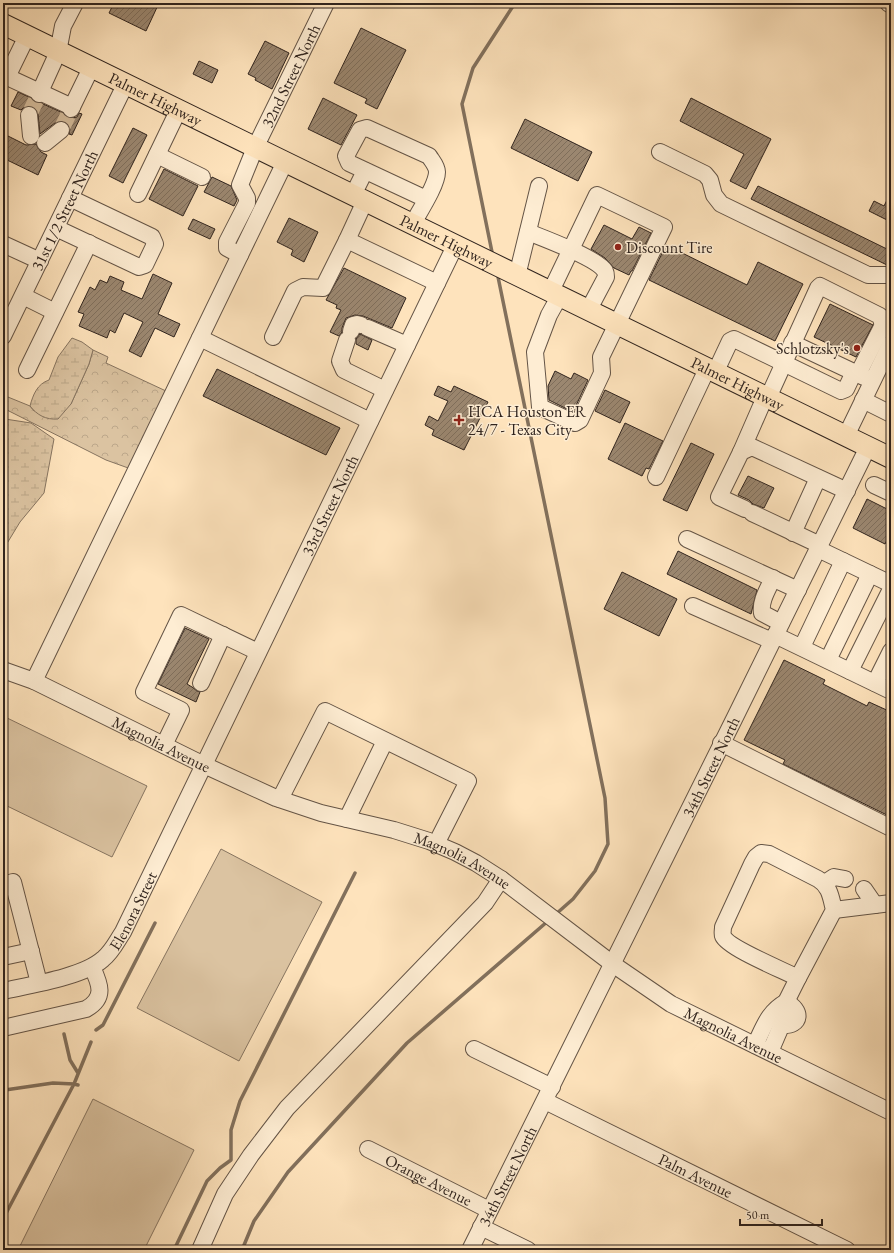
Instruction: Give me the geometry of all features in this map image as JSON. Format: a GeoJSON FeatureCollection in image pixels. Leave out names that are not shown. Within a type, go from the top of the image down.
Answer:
{"type":"FeatureCollection","features":[{"type":"Feature","properties":{"kind":"main road","name":"Palmer Highway"},"geometry":{"type":"LineString","coordinates":[[3,24],[554,295],[891,458]]}},
{"type":"Feature","properties":{"kind":"street"},"geometry":{"type":"LineString","coordinates":[[39,93],[58,52],[63,26],[75,3]]}},
{"type":"Feature","properties":{"kind":"street","name":"32nd Street North"},"geometry":{"type":"LineString","coordinates":[[240,255],[227,248],[227,242],[247,203],[240,185],[255,148],[326,3]]}},
{"type":"Feature","properties":{"kind":"street"},"geometry":{"type":"LineString","coordinates":[[27,36],[5,76],[72,108],[91,68]]}},
{"type":"Feature","properties":{"kind":"street","name":"31st 1/2 Street North"},"geometry":{"type":"LineString","coordinates":[[4,334],[125,85]]}},
{"type":"Feature","properties":{"kind":"street"},"geometry":{"type":"LineString","coordinates":[[138,194],[178,111]]}},
{"type":"Feature","properties":{"kind":"street"},"geometry":{"type":"LineString","coordinates":[[29,115],[30,136]]}},
{"type":"Feature","properties":{"kind":"street"},"geometry":{"type":"LineString","coordinates":[[412,225],[426,200],[435,182],[437,171],[435,164],[429,156],[367,128],[360,130],[346,156],[349,163],[426,200]]}},
{"type":"Feature","properties":{"kind":"street"},"geometry":{"type":"LineString","coordinates":[[45,143],[61,130]]}},
{"type":"Feature","properties":{"kind":"street"},"geometry":{"type":"LineString","coordinates":[[660,152],[705,174],[710,180],[714,195],[721,204],[868,275],[891,275]]}},
{"type":"Feature","properties":{"kind":"street"},"geometry":{"type":"LineString","coordinates":[[157,155],[202,177]]}},
{"type":"Feature","properties":{"kind":"street"},"geometry":{"type":"LineString","coordinates":[[34,681],[285,162]]}},
{"type":"Feature","properties":{"kind":"street"},"geometry":{"type":"LineString","coordinates":[[273,337],[295,291],[303,287],[323,288],[347,240],[365,171]]}},
{"type":"Feature","properties":{"kind":"street"},"geometry":{"type":"LineString","coordinates":[[514,275],[528,232],[539,186]]}},
{"type":"Feature","properties":{"kind":"street"},"geometry":{"type":"LineString","coordinates":[[598,195],[664,227],[601,357],[602,373],[580,420],[575,423],[540,407],[535,352],[571,250],[598,195]]}},
{"type":"Feature","properties":{"kind":"street"},"geometry":{"type":"LineString","coordinates":[[56,228],[139,267],[145,265],[155,244],[152,237],[70,198]]}},
{"type":"Feature","properties":{"kind":"street"},"geometry":{"type":"LineString","coordinates":[[528,232],[584,256],[604,269],[606,272],[603,284],[588,311]]}},
{"type":"Feature","properties":{"kind":"street"},"geometry":{"type":"LineString","coordinates":[[347,240],[437,283]]}},
{"type":"Feature","properties":{"kind":"street"},"geometry":{"type":"LineString","coordinates":[[27,370],[89,243]]}},
{"type":"Feature","properties":{"kind":"street"},"geometry":{"type":"LineString","coordinates":[[3,244],[40,261]]}},
{"type":"Feature","properties":{"kind":"street","name":"33rd Street North"},"geometry":{"type":"LineString","coordinates":[[204,765],[455,246]]}},
{"type":"Feature","properties":{"kind":"street"},"geometry":{"type":"LineString","coordinates":[[656,477],[711,371],[732,339],[784,363],[842,391],[846,389],[887,327],[880,316],[820,286],[818,288],[784,363],[766,397],[719,497],[793,533],[843,561],[891,584]]}},
{"type":"Feature","properties":{"kind":"street"},"geometry":{"type":"LineString","coordinates":[[23,296],[56,312]]}},
{"type":"Feature","properties":{"kind":"street"},"geometry":{"type":"LineString","coordinates":[[385,390],[344,370],[340,361],[357,331],[407,345]]}},
{"type":"Feature","properties":{"kind":"street"},"geometry":{"type":"LineString","coordinates":[[200,338],[370,421]]}},
{"type":"Feature","properties":{"kind":"street"},"geometry":{"type":"LineString","coordinates":[[792,343],[872,381]]}},
{"type":"Feature","properties":{"kind":"street"},"geometry":{"type":"LineString","coordinates":[[846,436],[891,343]]}},
{"type":"Feature","properties":{"kind":"street"},"geometry":{"type":"LineString","coordinates":[[863,400],[891,414]]}},
{"type":"Feature","properties":{"kind":"street","name":"34th Street North"},"geometry":{"type":"LineString","coordinates":[[470,1250],[614,965],[721,743],[868,447]]}},
{"type":"Feature","properties":{"kind":"street"},"geometry":{"type":"LineString","coordinates":[[741,452],[752,448],[847,491]]}},
{"type":"Feature","properties":{"kind":"street"},"geometry":{"type":"LineString","coordinates":[[793,533],[818,478]]}},
{"type":"Feature","properties":{"kind":"street"},"geometry":{"type":"LineString","coordinates":[[874,485],[891,493]]}},
{"type":"Feature","properties":{"kind":"street"},"geometry":{"type":"LineString","coordinates":[[687,539],[798,590]]}},
{"type":"Feature","properties":{"kind":"street"},"geometry":{"type":"LineString","coordinates":[[802,647],[843,561]]}},
{"type":"Feature","properties":{"kind":"street"},"geometry":{"type":"LineString","coordinates":[[828,660],[870,574]]}},
{"type":"Feature","properties":{"kind":"street"},"geometry":{"type":"LineString","coordinates":[[772,578],[763,600],[762,613],[776,633]]}},
{"type":"Feature","properties":{"kind":"street"},"geometry":{"type":"LineString","coordinates":[[850,671],[891,589]]}},
{"type":"Feature","properties":{"kind":"street"},"geometry":{"type":"LineString","coordinates":[[693,606],[776,633],[891,691]]}},
{"type":"Feature","properties":{"kind":"street"},"geometry":{"type":"LineString","coordinates":[[164,745],[181,710],[144,692],[181,615],[258,652]]}},
{"type":"Feature","properties":{"kind":"street"},"geometry":{"type":"LineString","coordinates":[[200,683],[223,635]]}},
{"type":"Feature","properties":{"kind":"street"},"geometry":{"type":"LineString","coordinates":[[875,683],[891,652]]}},
{"type":"Feature","properties":{"kind":"street","name":"Magnolia Avenue"},"geometry":{"type":"LineString","coordinates":[[3,670],[34,681],[204,765],[280,799],[321,813],[394,830],[436,844],[476,863],[501,879],[614,965],[671,1004],[890,1108]]}},
{"type":"Feature","properties":{"kind":"street"},"geometry":{"type":"LineString","coordinates":[[280,799],[325,711],[468,782],[436,844]]}},
{"type":"Feature","properties":{"kind":"street"},"geometry":{"type":"LineString","coordinates":[[347,819],[385,741]]}},
{"type":"Feature","properties":{"kind":"street"},"geometry":{"type":"LineString","coordinates":[[721,743],[891,828]]}},
{"type":"Feature","properties":{"kind":"street","name":"Elenora Street"},"geometry":{"type":"LineString","coordinates":[[3,991],[71,975],[92,967],[103,959],[113,948],[123,932],[204,765]]}},
{"type":"Feature","properties":{"kind":"street"},"geometry":{"type":"LineString","coordinates":[[770,1052],[786,1017],[786,1002],[834,910],[825,883],[769,854],[761,853],[756,857],[752,864],[723,927],[722,935],[726,941],[737,948],[798,978]]}},
{"type":"Feature","properties":{"kind":"street"},"geometry":{"type":"LineString","coordinates":[[825,883],[834,877],[845,879]]}},
{"type":"Feature","properties":{"kind":"street"},"geometry":{"type":"LineString","coordinates":[[200,1250],[225,1194],[251,1155],[287,1108],[485,902],[501,879]]}},
{"type":"Feature","properties":{"kind":"street"},"geometry":{"type":"LineString","coordinates":[[3,885],[13,882],[39,983]]}},
{"type":"Feature","properties":{"kind":"street"},"geometry":{"type":"LineString","coordinates":[[864,889],[875,905]]}},
{"type":"Feature","properties":{"kind":"street"},"geometry":{"type":"LineString","coordinates":[[834,910],[891,903]]}},
{"type":"Feature","properties":{"kind":"street"},"geometry":{"type":"LineString","coordinates":[[3,957],[30,951]]}},
{"type":"Feature","properties":{"kind":"street"},"geometry":{"type":"LineString","coordinates":[[3,1028],[86,1009],[93,1005],[99,992],[99,982],[92,967]]}},
{"type":"Feature","properties":{"kind":"street"},"geometry":{"type":"LineString","coordinates":[[755,1045],[770,1014],[778,1006],[786,1002]]}},
{"type":"Feature","properties":{"kind":"street"},"geometry":{"type":"LineString","coordinates":[[474,1048],[552,1087]]}},
{"type":"Feature","properties":{"kind":"street","name":"Palm Avenue"},"geometry":{"type":"LineString","coordinates":[[545,1102],[847,1250]]}},
{"type":"Feature","properties":{"kind":"street","name":"Orange Avenue"},"geometry":{"type":"LineString","coordinates":[[368,1149],[489,1210]]}},
{"type":"Feature","properties":{"kind":"street","name":"Orange Avenue"},"geometry":{"type":"LineString","coordinates":[[481,1227],[528,1250]]}},
{"type":"Feature","properties":{"kind":"green space"},"geometry":{"type":"Polygon","coordinates":[[[72,338],[82,342],[93,350],[89,364],[71,404],[58,419],[46,418],[30,406],[31,402],[34,394],[41,384],[49,380],[58,357],[72,338]]]}},
{"type":"Feature","properties":{"kind":"green space"},"geometry":{"type":"Polygon","coordinates":[[[93,350],[108,357],[106,363],[166,391],[131,469],[106,460],[3,408],[3,395],[30,406],[34,411],[71,404],[89,364],[93,350]]]}},
{"type":"Feature","properties":{"kind":"green space"},"geometry":{"type":"Polygon","coordinates":[[[5,419],[31,423],[54,439],[44,493],[20,522],[3,550],[3,422],[5,419]]]}},
{"type":"Feature","properties":{"kind":"green space"},"geometry":{"type":"Polygon","coordinates":[[[3,716],[147,786],[112,857],[3,804],[3,716]]]}},
{"type":"Feature","properties":{"kind":"green space"},"geometry":{"type":"Polygon","coordinates":[[[221,849],[322,902],[239,1061],[137,1008],[221,849]]]}},
{"type":"Feature","properties":{"kind":"green space"},"geometry":{"type":"Polygon","coordinates":[[[93,1099],[194,1150],[144,1250],[18,1250],[93,1099]]]}},
{"type":"Feature","properties":{"kind":"building"},"geometry":{"type":"Polygon","coordinates":[[[114,3],[159,3],[146,31],[109,13],[114,3]]]}},
{"type":"Feature","properties":{"kind":"building"},"geometry":{"type":"Polygon","coordinates":[[[361,28],[406,50],[377,109],[365,103],[367,99],[334,83],[361,28]]]}},
{"type":"Feature","properties":{"kind":"building"},"geometry":{"type":"Polygon","coordinates":[[[265,41],[289,53],[272,89],[255,80],[256,78],[248,74],[265,41]]]}},
{"type":"Feature","properties":{"kind":"building"},"geometry":{"type":"Polygon","coordinates":[[[199,61],[218,70],[212,83],[193,74],[199,61]]]}},
{"type":"Feature","properties":{"kind":"building"},"geometry":{"type":"Polygon","coordinates":[[[18,92],[31,98],[35,102],[41,103],[63,113],[67,118],[77,117],[79,113],[82,114],[72,135],[69,134],[69,124],[65,121],[55,123],[40,134],[38,114],[33,106],[24,107],[21,110],[11,106],[18,92]]]}},
{"type":"Feature","properties":{"kind":"building"},"geometry":{"type":"Polygon","coordinates":[[[323,98],[357,115],[341,145],[308,129],[323,98]]]}},
{"type":"Feature","properties":{"kind":"building"},"geometry":{"type":"Polygon","coordinates":[[[691,98],[771,139],[746,189],[730,181],[744,154],[680,121],[691,98]]]}},
{"type":"Feature","properties":{"kind":"building"},"geometry":{"type":"Polygon","coordinates":[[[525,119],[592,152],[578,181],[511,148],[525,119]]]}},
{"type":"Feature","properties":{"kind":"building"},"geometry":{"type":"Polygon","coordinates":[[[133,128],[147,135],[123,183],[109,176],[133,128]]]}},
{"type":"Feature","properties":{"kind":"building"},"geometry":{"type":"Polygon","coordinates":[[[8,136],[26,145],[36,144],[41,152],[47,155],[38,175],[3,158],[3,147],[8,136]]]}},
{"type":"Feature","properties":{"kind":"building"},"geometry":{"type":"Polygon","coordinates":[[[164,169],[198,186],[183,216],[149,199],[164,169]]]}},
{"type":"Feature","properties":{"kind":"building"},"geometry":{"type":"Polygon","coordinates":[[[212,177],[231,186],[237,200],[234,206],[204,192],[212,177]]]}},
{"type":"Feature","properties":{"kind":"building"},"geometry":{"type":"Polygon","coordinates":[[[758,186],[891,251],[891,256],[887,265],[751,199],[758,186]]]}},
{"type":"Feature","properties":{"kind":"building"},"geometry":{"type":"Polygon","coordinates":[[[891,192],[891,222],[869,211],[874,201],[884,206],[891,192]]]}},
{"type":"Feature","properties":{"kind":"building"},"geometry":{"type":"Polygon","coordinates":[[[289,218],[318,232],[304,262],[291,255],[293,250],[277,242],[289,218]]]}},
{"type":"Feature","properties":{"kind":"building"},"geometry":{"type":"Polygon","coordinates":[[[193,219],[215,229],[210,239],[188,229],[193,219]]]}},
{"type":"Feature","properties":{"kind":"building","name":"Discount Tire"},"geometry":{"type":"Polygon","coordinates":[[[604,225],[632,239],[639,227],[651,233],[629,275],[614,268],[605,258],[591,249],[604,225]]]}},
{"type":"Feature","properties":{"kind":"building"},"geometry":{"type":"Polygon","coordinates":[[[666,245],[747,285],[758,262],[803,284],[775,341],[649,280],[666,245]]]}},
{"type":"Feature","properties":{"kind":"building"},"geometry":{"type":"Polygon","coordinates":[[[344,268],[406,298],[392,328],[363,316],[355,315],[346,318],[342,332],[339,336],[330,332],[341,310],[336,308],[337,305],[326,300],[344,268]]]}},
{"type":"Feature","properties":{"kind":"building"},"geometry":{"type":"Polygon","coordinates":[[[153,274],[172,283],[158,314],[180,324],[174,337],[155,328],[141,357],[129,351],[143,322],[124,313],[115,333],[110,330],[107,338],[79,326],[84,314],[78,312],[90,287],[95,290],[100,280],[107,283],[110,276],[124,282],[121,290],[142,299],[153,274]]]}},
{"type":"Feature","properties":{"kind":"building"},"geometry":{"type":"Polygon","coordinates":[[[830,304],[873,325],[856,357],[814,337],[830,304]]]}},
{"type":"Feature","properties":{"kind":"building"},"geometry":{"type":"Polygon","coordinates":[[[360,334],[372,340],[368,350],[356,344],[356,339],[360,334]]]}},
{"type":"Feature","properties":{"kind":"building"},"geometry":{"type":"Polygon","coordinates":[[[217,369],[340,428],[326,455],[203,396],[217,369]]]}},
{"type":"Feature","properties":{"kind":"building"},"geometry":{"type":"Polygon","coordinates":[[[555,371],[571,379],[574,373],[588,380],[573,412],[549,400],[548,386],[555,371]]]}},
{"type":"Feature","properties":{"kind":"building"},"geometry":{"type":"Polygon","coordinates":[[[438,386],[451,392],[454,386],[488,402],[464,450],[432,435],[434,430],[425,425],[429,416],[438,421],[448,401],[434,395],[438,386]]]}},
{"type":"Feature","properties":{"kind":"building"},"geometry":{"type":"Polygon","coordinates":[[[605,390],[630,402],[620,423],[595,411],[605,390]]]}},
{"type":"Feature","properties":{"kind":"building"},"geometry":{"type":"Polygon","coordinates":[[[625,423],[663,441],[649,469],[646,468],[642,476],[608,459],[625,423]]]}},
{"type":"Feature","properties":{"kind":"building"},"geometry":{"type":"Polygon","coordinates":[[[691,443],[714,454],[687,511],[663,500],[691,443]]]}},
{"type":"Feature","properties":{"kind":"building"},"geometry":{"type":"Polygon","coordinates":[[[748,476],[774,488],[764,508],[753,504],[749,500],[738,495],[748,476]]]}},
{"type":"Feature","properties":{"kind":"building"},"geometry":{"type":"Polygon","coordinates":[[[867,499],[891,511],[891,532],[885,544],[853,528],[867,499]]]}},
{"type":"Feature","properties":{"kind":"building"},"geometry":{"type":"Polygon","coordinates":[[[678,551],[757,590],[751,614],[667,574],[678,551]]]}},
{"type":"Feature","properties":{"kind":"building"},"geometry":{"type":"Polygon","coordinates":[[[622,572],[677,599],[659,636],[604,609],[622,572]]]}},
{"type":"Feature","properties":{"kind":"building"},"geometry":{"type":"Polygon","coordinates":[[[185,628],[209,639],[187,684],[200,692],[196,702],[158,684],[185,628]]]}},
{"type":"Feature","properties":{"kind":"building"},"geometry":{"type":"Polygon","coordinates":[[[784,660],[825,680],[823,684],[867,706],[869,702],[891,712],[891,817],[783,764],[785,760],[744,740],[784,660]]]}},
{"type":"Feature","properties":{"kind":"waterway"},"geometry":{"type":"LineString","coordinates":[[493,257],[462,104],[473,68],[515,3]]}},
{"type":"Feature","properties":{"kind":"waterway"},"geometry":{"type":"LineString","coordinates":[[497,272],[605,798],[608,844],[595,871],[573,899],[556,914]]}},
{"type":"Feature","properties":{"kind":"waterway"},"geometry":{"type":"LineString","coordinates":[[174,1250],[207,1181],[220,1168],[231,1160],[231,1130],[240,1101],[355,873]]}},
{"type":"Feature","properties":{"kind":"waterway"},"geometry":{"type":"LineString","coordinates":[[242,1250],[254,1221],[288,1172],[407,1043],[548,921]]}},
{"type":"Feature","properties":{"kind":"waterway"},"geometry":{"type":"LineString","coordinates":[[96,1030],[103,1025],[155,923]]}},
{"type":"Feature","properties":{"kind":"waterway"},"geometry":{"type":"LineString","coordinates":[[64,1034],[70,1060],[78,1073]]}},
{"type":"Feature","properties":{"kind":"waterway"},"geometry":{"type":"LineString","coordinates":[[3,1219],[74,1084],[91,1042]]}},
{"type":"Feature","properties":{"kind":"waterway"},"geometry":{"type":"LineString","coordinates":[[5,1090],[53,1083],[78,1085]]}},
{"type":"Feature","properties":{"kind":"tunnel"},"geometry":{"type":"LineString","coordinates":[[29,115],[39,94]]}},
{"type":"Feature","properties":{"kind":"tunnel"},"geometry":{"type":"LineString","coordinates":[[61,130],[71,109]]}},
{"type":"Feature","properties":{"kind":"place","name":"Discount Tire"},"geometry":{"type":"Point","coordinates":[618,247]}},
{"type":"Feature","properties":{"kind":"place","name":"Schlotzsky's"},"geometry":{"type":"Point","coordinates":[857,348]}},
{"type":"Feature","properties":{"kind":"place","name":"HCA Houston ER 24/7 - Texas City"},"geometry":{"type":"Point","coordinates":[459,420]}}]}
